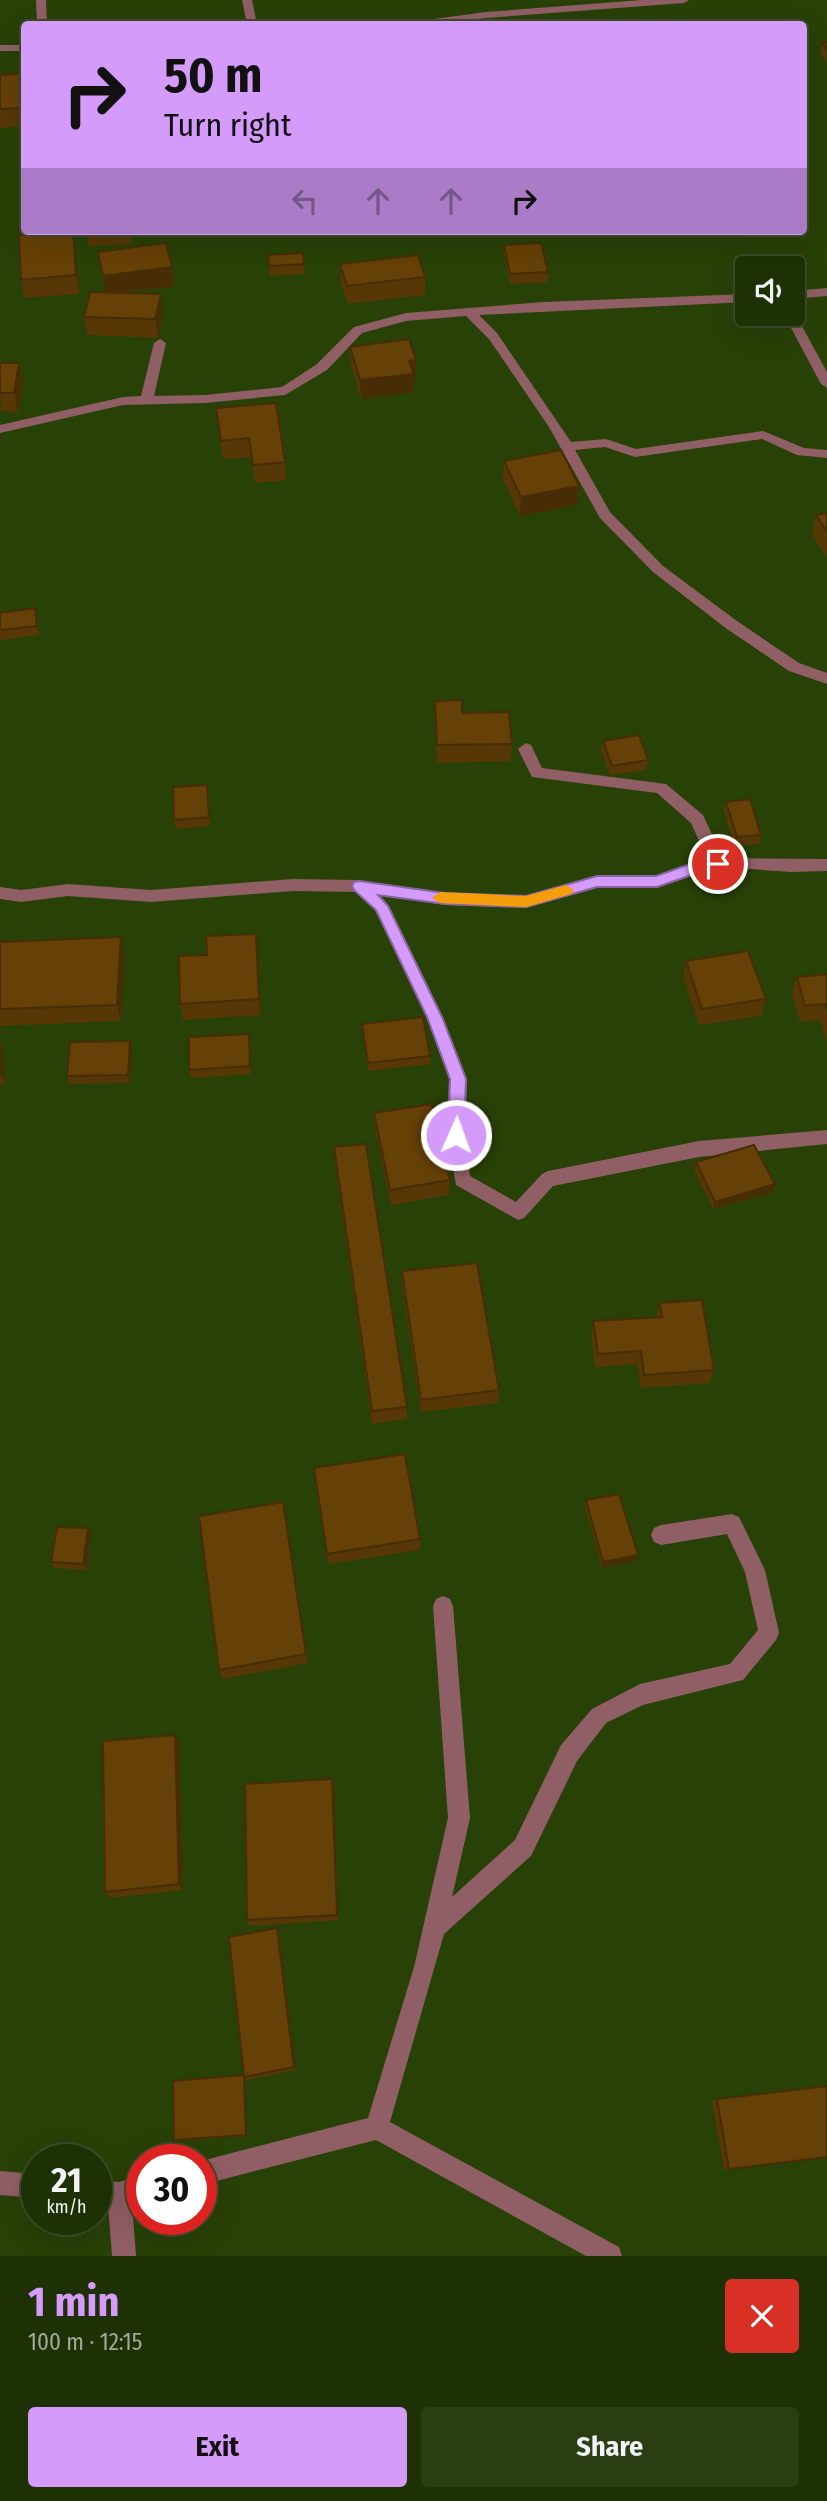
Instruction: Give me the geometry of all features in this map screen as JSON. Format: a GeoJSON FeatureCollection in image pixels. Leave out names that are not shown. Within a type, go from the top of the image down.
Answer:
{"type":"FeatureCollection","features":[{"type":"Feature","properties":{"kind":"street"},"geometry":{"type":"LineString","coordinates":[[41,0],[42,21]]}},
{"type":"Feature","properties":{"kind":"street"},"geometry":{"type":"LineString","coordinates":[[247,0],[251,21]]}},
{"type":"Feature","properties":{"kind":"street"},"geometry":{"type":"LineString","coordinates":[[441,21],[486,15],[684,0]]}},
{"type":"Feature","properties":{"kind":"street"},"geometry":{"type":"LineString","coordinates":[[0,48],[21,48]]}},
{"type":"Feature","properties":{"kind":"street"},"geometry":{"type":"LineString","coordinates":[[805,294],[827,292]]}},
{"type":"Feature","properties":{"kind":"street"},"geometry":{"type":"LineString","coordinates":[[0,429],[123,401],[205,399],[285,391],[322,368],[358,330],[406,317],[543,306],[735,298]]}},
{"type":"Feature","properties":{"kind":"street"},"geometry":{"type":"LineString","coordinates":[[469,312],[493,336],[567,447],[605,515],[658,569],[732,625],[794,667],[827,679]]}},
{"type":"Feature","properties":{"kind":"street"},"geometry":{"type":"LineString","coordinates":[[796,326],[827,384]]}},
{"type":"Feature","properties":{"kind":"street"},"geometry":{"type":"LineString","coordinates":[[146,402],[160,343]]}},
{"type":"Feature","properties":{"kind":"street"},"geometry":{"type":"LineString","coordinates":[[567,447],[606,443],[635,453],[763,435],[802,452],[827,454]]}},
{"type":"Feature","properties":{"kind":"street"},"geometry":{"type":"LineString","coordinates":[[526,749],[537,772],[660,788],[697,818],[718,864]]}},
{"type":"Feature","properties":{"kind":"street"},"geometry":{"type":"LineString","coordinates":[[0,893],[22,896],[68,890],[151,896],[293,885],[359,886],[445,898],[526,902],[597,882],[657,882],[699,866],[735,862],[791,866],[827,865]]}},
{"type":"Feature","properties":{"kind":"street"},"geometry":{"type":"LineString","coordinates":[[359,886],[381,906],[435,1017],[458,1079],[456,1135],[462,1180],[518,1212],[548,1179],[699,1149],[827,1137]]}},
{"type":"Feature","properties":{"kind":"street"},"geometry":{"type":"LineString","coordinates":[[433,1929],[523,1848],[569,1752],[598,1716],[640,1695],[736,1673],[769,1633],[755,1570],[732,1524],[661,1535]]}},
{"type":"Feature","properties":{"kind":"street"},"geometry":{"type":"LineString","coordinates":[[377,2128],[425,1967],[459,1818],[443,1606]]}},
{"type":"Feature","properties":{"kind":"street"},"geometry":{"type":"LineString","coordinates":[[217,2169],[377,2128],[610,2256]]}},
{"type":"Feature","properties":{"kind":"street"},"geometry":{"type":"LineString","coordinates":[[0,2183],[21,2185]]}},
{"type":"Feature","properties":{"kind":"street"},"geometry":{"type":"LineString","coordinates":[[119,2191],[124,2256]]}},
{"type":"Feature","properties":{"kind":"building"},"geometry":{"type":"Polygon","coordinates":[[[21,73],[21,108],[0,109],[0,75],[21,73]]]}},
{"type":"Feature","properties":{"kind":"building"},"geometry":{"type":"Polygon","coordinates":[[[19,235],[73,235],[76,275],[21,280],[19,235]]]}},
{"type":"Feature","properties":{"kind":"building"},"geometry":{"type":"Polygon","coordinates":[[[166,243],[172,267],[103,276],[98,252],[166,243]]]}},
{"type":"Feature","properties":{"kind":"building"},"geometry":{"type":"Polygon","coordinates":[[[541,243],[548,272],[510,274],[504,245],[541,243]]]}},
{"type":"Feature","properties":{"kind":"building"},"geometry":{"type":"Polygon","coordinates":[[[303,253],[304,264],[269,266],[268,255],[303,253]]]}},
{"type":"Feature","properties":{"kind":"building"},"geometry":{"type":"Polygon","coordinates":[[[418,255],[425,277],[347,286],[340,264],[418,255]]]}},
{"type":"Feature","properties":{"kind":"building"},"geometry":{"type":"Polygon","coordinates":[[[90,292],[161,294],[155,319],[84,317],[90,292]]]}},
{"type":"Feature","properties":{"kind":"building"},"geometry":{"type":"Polygon","coordinates":[[[409,339],[416,360],[409,361],[414,374],[360,380],[350,347],[409,339]]]}},
{"type":"Feature","properties":{"kind":"building"},"geometry":{"type":"Polygon","coordinates":[[[0,363],[19,363],[14,393],[0,393],[0,363]]]}},
{"type":"Feature","properties":{"kind":"building"},"geometry":{"type":"Polygon","coordinates":[[[276,403],[285,462],[253,465],[249,438],[221,441],[216,408],[276,403]]]}},
{"type":"Feature","properties":{"kind":"building"},"geometry":{"type":"Polygon","coordinates":[[[561,450],[579,486],[521,497],[504,461],[561,450]]]}},
{"type":"Feature","properties":{"kind":"building"},"geometry":{"type":"Polygon","coordinates":[[[827,513],[827,532],[816,515],[827,513]]]}},
{"type":"Feature","properties":{"kind":"building"},"geometry":{"type":"Polygon","coordinates":[[[35,608],[37,626],[0,630],[0,613],[35,608]]]}},
{"type":"Feature","properties":{"kind":"building"},"geometry":{"type":"Polygon","coordinates":[[[462,700],[462,713],[509,712],[512,744],[437,745],[435,701],[462,700]]]}},
{"type":"Feature","properties":{"kind":"building"},"geometry":{"type":"Polygon","coordinates":[[[639,735],[648,760],[612,766],[603,741],[639,735]]]}},
{"type":"Feature","properties":{"kind":"building"},"geometry":{"type":"Polygon","coordinates":[[[207,785],[209,817],[174,820],[173,787],[207,785]]]}},
{"type":"Feature","properties":{"kind":"building"},"geometry":{"type":"Polygon","coordinates":[[[750,799],[761,835],[737,837],[726,802],[750,799]]]}},
{"type":"Feature","properties":{"kind":"building"},"geometry":{"type":"Polygon","coordinates":[[[256,934],[259,999],[180,1004],[179,956],[207,955],[206,936],[256,934]]]}},
{"type":"Feature","properties":{"kind":"building"},"geometry":{"type":"Polygon","coordinates":[[[121,937],[117,1005],[0,1009],[0,942],[121,937]]]}},
{"type":"Feature","properties":{"kind":"building"},"geometry":{"type":"Polygon","coordinates":[[[748,951],[766,999],[702,1009],[686,961],[748,951]]]}},
{"type":"Feature","properties":{"kind":"building"},"geometry":{"type":"Polygon","coordinates":[[[827,974],[827,1011],[825,1004],[805,1006],[797,977],[827,974]]]}},
{"type":"Feature","properties":{"kind":"building"},"geometry":{"type":"Polygon","coordinates":[[[423,1017],[430,1056],[368,1063],[362,1024],[423,1017]]]}},
{"type":"Feature","properties":{"kind":"building"},"geometry":{"type":"Polygon","coordinates":[[[249,1034],[250,1066],[189,1070],[189,1037],[249,1034]]]}},
{"type":"Feature","properties":{"kind":"building"},"geometry":{"type":"Polygon","coordinates":[[[130,1041],[128,1075],[67,1076],[70,1042],[130,1041]]]}},
{"type":"Feature","properties":{"kind":"building"},"geometry":{"type":"Polygon","coordinates":[[[432,1104],[450,1180],[390,1190],[374,1113],[432,1104]]]}},
{"type":"Feature","properties":{"kind":"building"},"geometry":{"type":"Polygon","coordinates":[[[366,1144],[407,1407],[372,1411],[334,1147],[366,1144]]]}},
{"type":"Feature","properties":{"kind":"building"},"geometry":{"type":"Polygon","coordinates":[[[754,1145],[775,1184],[715,1202],[696,1162],[754,1145]]]}},
{"type":"Feature","properties":{"kind":"building"},"geometry":{"type":"Polygon","coordinates":[[[477,1263],[499,1390],[421,1400],[402,1271],[477,1263]]]}},
{"type":"Feature","properties":{"kind":"building"},"geometry":{"type":"Polygon","coordinates":[[[702,1300],[714,1370],[644,1375],[641,1351],[598,1354],[593,1321],[662,1317],[660,1303],[702,1300]]]}},
{"type":"Feature","properties":{"kind":"building"},"geometry":{"type":"Polygon","coordinates":[[[405,1454],[420,1539],[327,1554],[314,1468],[405,1454]]]}},
{"type":"Feature","properties":{"kind":"building"},"geometry":{"type":"Polygon","coordinates":[[[619,1494],[638,1555],[603,1562],[586,1500],[619,1494]]]}},
{"type":"Feature","properties":{"kind":"building"},"geometry":{"type":"Polygon","coordinates":[[[283,1502],[306,1654],[219,1670],[199,1516],[283,1502]]]}},
{"type":"Feature","properties":{"kind":"building"},"geometry":{"type":"Polygon","coordinates":[[[57,1527],[88,1528],[83,1564],[51,1562],[57,1527]]]}},
{"type":"Feature","properties":{"kind":"building"},"geometry":{"type":"Polygon","coordinates":[[[175,1735],[179,1884],[105,1892],[103,1741],[175,1735]]]}},
{"type":"Feature","properties":{"kind":"building"},"geometry":{"type":"Polygon","coordinates":[[[332,1779],[337,1915],[247,1920],[245,1784],[332,1779]]]}},
{"type":"Feature","properties":{"kind":"building"},"geometry":{"type":"Polygon","coordinates":[[[277,1928],[294,2067],[244,2077],[229,1937],[277,1928]]]}},
{"type":"Feature","properties":{"kind":"building"},"geometry":{"type":"Polygon","coordinates":[[[244,2075],[246,2135],[174,2140],[173,2081],[244,2075]]]}},
{"type":"Feature","properties":{"kind":"building"},"geometry":{"type":"Polygon","coordinates":[[[827,2086],[827,2157],[729,2169],[717,2099],[827,2086]]]}},
{"type":"Feature","properties":{"kind":"slow traffic"},"geometry":{"type":"LineString","coordinates":[[440,898],[526,902],[566,890]]}},
{"type":"Feature","properties":{"kind":"route"},"geometry":{"type":"LineString","coordinates":[[456,1135],[458,1079],[435,1017],[381,906],[359,886],[445,898],[526,902],[597,882],[657,882],[699,866],[718,864]]}}]}
